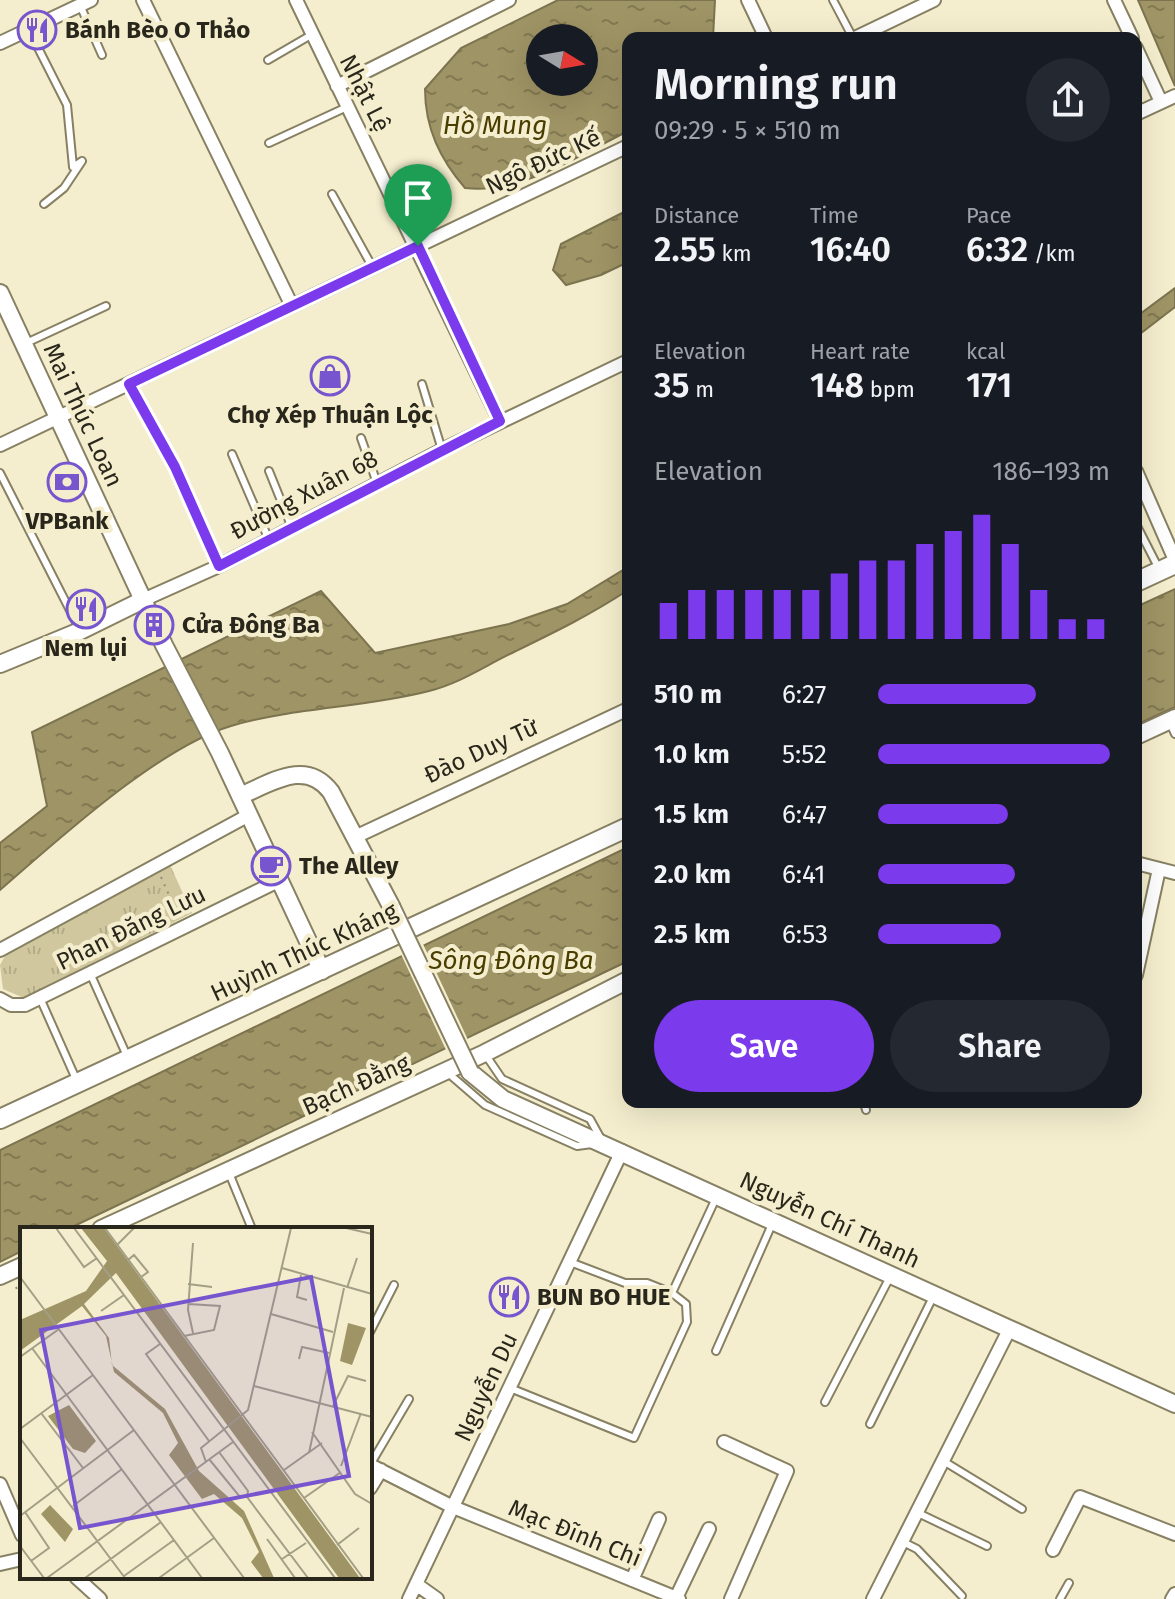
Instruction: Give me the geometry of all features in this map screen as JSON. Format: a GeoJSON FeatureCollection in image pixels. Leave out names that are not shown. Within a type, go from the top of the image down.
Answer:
{"type":"FeatureCollection","features":[{"type":"Feature","properties":{"kind":"main road"},"geometry":{"type":"LineString","coordinates":[[1142,579],[1170,565]]}},
{"type":"Feature","properties":{"kind":"main road","name":"Huỳnh Thúc Kháng"},"geometry":{"type":"LineString","coordinates":[[0,1119],[622,830]]}},
{"type":"Feature","properties":{"kind":"street"},"geometry":{"type":"LineString","coordinates":[[143,0],[292,306]]}},
{"type":"Feature","properties":{"kind":"street","name":"Nhật Lệ"},"geometry":{"type":"LineString","coordinates":[[296,0],[418,246],[500,421]]}},
{"type":"Feature","properties":{"kind":"street"},"geometry":{"type":"LineString","coordinates":[[337,86],[509,0]]}},
{"type":"Feature","properties":{"kind":"street"},"geometry":{"type":"LineString","coordinates":[[748,0],[763,32]]}},
{"type":"Feature","properties":{"kind":"street"},"geometry":{"type":"LineString","coordinates":[[1114,0],[1129,32]]}},
{"type":"Feature","properties":{"kind":"street"},"geometry":{"type":"LineString","coordinates":[[0,43],[85,2]]}},
{"type":"Feature","properties":{"kind":"street"},"geometry":{"type":"LineString","coordinates":[[866,32],[926,2]]}},
{"type":"Feature","properties":{"kind":"street"},"geometry":{"type":"LineString","coordinates":[[1142,61],[1161,102]]}},
{"type":"Feature","properties":{"kind":"street"},"geometry":{"type":"LineString","coordinates":[[1142,111],[1175,96]]}},
{"type":"Feature","properties":{"kind":"street","name":"Ngô Đức Kế"},"geometry":{"type":"LineString","coordinates":[[0,445],[622,149]]}},
{"type":"Feature","properties":{"kind":"street","name":"Mai Thúc Loan"},"geometry":{"type":"LineString","coordinates":[[0,293],[164,645],[240,796]]}},
{"type":"Feature","properties":{"kind":"street","name":"Đường Xuân 68"},"geometry":{"type":"LineString","coordinates":[[0,664],[80,631],[219,566],[442,450],[622,364]]}},
{"type":"Feature","properties":{"kind":"street"},"geometry":{"type":"LineString","coordinates":[[1142,488],[1170,565]]}},
{"type":"Feature","properties":{"kind":"street","name":"Đào Duy Từ"},"geometry":{"type":"LineString","coordinates":[[355,837],[622,712]]}},
{"type":"Feature","properties":{"kind":"street"},"geometry":{"type":"LineString","coordinates":[[1142,734],[1173,724]]}},
{"type":"Feature","properties":{"kind":"street"},"geometry":{"type":"LineString","coordinates":[[322,971],[240,796],[285,776],[305,773],[317,777],[331,792],[355,837]]}},
{"type":"Feature","properties":{"kind":"street","name":"Phan Đăng Lưu"},"geometry":{"type":"LineString","coordinates":[[0,950],[249,815]]}},
{"type":"Feature","properties":{"kind":"street","name":"Nguyễn Chí Thanh"},"geometry":{"type":"LineString","coordinates":[[355,837],[470,1072],[503,1099],[1175,1404]]}},
{"type":"Feature","properties":{"kind":"street"},"geometry":{"type":"LineString","coordinates":[[1142,865],[1175,873]]}},
{"type":"Feature","properties":{"kind":"street"},"geometry":{"type":"LineString","coordinates":[[1142,947],[1159,869]]}},
{"type":"Feature","properties":{"kind":"street","name":"Phan Đăng Lưu"},"geometry":{"type":"LineString","coordinates":[[0,999],[11,1005],[25,1005],[280,880]]}},
{"type":"Feature","properties":{"kind":"street","name":"Bạch Đằng"},"geometry":{"type":"LineString","coordinates":[[107,1227],[485,1053],[622,983]]}},
{"type":"Feature","properties":{"kind":"street","name":"Nguyễn Du"},"geometry":{"type":"LineString","coordinates":[[409,1599],[622,1151]]}},
{"type":"Feature","properties":{"kind":"street"},"geometry":{"type":"LineString","coordinates":[[0,1276],[20,1267]]}},
{"type":"Feature","properties":{"kind":"street"},"geometry":{"type":"LineString","coordinates":[[873,1599],[945,1462],[1010,1328]]}},
{"type":"Feature","properties":{"kind":"street"},"geometry":{"type":"LineString","coordinates":[[724,1442],[787,1471],[731,1599]]}},
{"type":"Feature","properties":{"kind":"street","name":"Mạc Đĩnh Chi"},"geometry":{"type":"LineString","coordinates":[[374,1467],[453,1507],[678,1598]]}},
{"type":"Feature","properties":{"kind":"street"},"geometry":{"type":"LineString","coordinates":[[0,1484],[20,1530]]}},
{"type":"Feature","properties":{"kind":"street"},"geometry":{"type":"LineString","coordinates":[[1053,1550],[1080,1497],[1175,1534]]}},
{"type":"Feature","properties":{"kind":"street"},"geometry":{"type":"LineString","coordinates":[[632,1580],[659,1519]]}},
{"type":"Feature","properties":{"kind":"street"},"geometry":{"type":"LineString","coordinates":[[678,1598],[709,1529]]}},
{"type":"Feature","properties":{"kind":"street"},"geometry":{"type":"LineString","coordinates":[[0,1564],[20,1559]]}},
{"type":"Feature","properties":{"kind":"street"},"geometry":{"type":"LineString","coordinates":[[78,1579],[100,1599]]}},
{"type":"Feature","properties":{"kind":"street"},"geometry":{"type":"LineString","coordinates":[[416,1584],[437,1599]]}},
{"type":"Feature","properties":{"kind":"lane"},"geometry":{"type":"LineString","coordinates":[[833,0],[851,32]]}},
{"type":"Feature","properties":{"kind":"lane"},"geometry":{"type":"LineString","coordinates":[[85,2],[102,55]]}},
{"type":"Feature","properties":{"kind":"lane"},"geometry":{"type":"LineString","coordinates":[[28,29],[67,105],[73,167],[82,161],[64,188],[44,204]]}},
{"type":"Feature","properties":{"kind":"lane"},"geometry":{"type":"LineString","coordinates":[[268,60],[311,35]]}},
{"type":"Feature","properties":{"kind":"lane"},"geometry":{"type":"LineString","coordinates":[[269,143],[347,107]]}},
{"type":"Feature","properties":{"kind":"lane"},"geometry":{"type":"LineString","coordinates":[[332,194],[373,268]]}},
{"type":"Feature","properties":{"kind":"lane"},"geometry":{"type":"LineString","coordinates":[[24,344],[106,306]]}},
{"type":"Feature","properties":{"kind":"lane"},"geometry":{"type":"LineString","coordinates":[[129,384],[175,467],[219,566]]}},
{"type":"Feature","properties":{"kind":"lane"},"geometry":{"type":"LineString","coordinates":[[422,384],[442,450]]}},
{"type":"Feature","properties":{"kind":"lane"},"geometry":{"type":"LineString","coordinates":[[361,438],[377,483]]}},
{"type":"Feature","properties":{"kind":"lane"},"geometry":{"type":"LineString","coordinates":[[232,454],[269,540]]}},
{"type":"Feature","properties":{"kind":"lane"},"geometry":{"type":"LineString","coordinates":[[269,471],[292,528]]}},
{"type":"Feature","properties":{"kind":"lane"},"geometry":{"type":"LineString","coordinates":[[0,473],[80,631]]}},
{"type":"Feature","properties":{"kind":"lane"},"geometry":{"type":"LineString","coordinates":[[1142,531],[1170,565]]}},
{"type":"Feature","properties":{"kind":"lane"},"geometry":{"type":"LineString","coordinates":[[90,973],[129,1059]]}},
{"type":"Feature","properties":{"kind":"lane"},"geometry":{"type":"LineString","coordinates":[[40,998],[78,1082]]}},
{"type":"Feature","properties":{"kind":"lane"},"geometry":{"type":"LineString","coordinates":[[446,1070],[485,1105],[577,1146],[603,1142],[590,1119],[502,1079],[485,1053]]}},
{"type":"Feature","properties":{"kind":"lane"},"geometry":{"type":"LineString","coordinates":[[228,1169],[251,1227]]}},
{"type":"Feature","properties":{"kind":"lane"},"geometry":{"type":"LineString","coordinates":[[672,1293],[718,1195]]}},
{"type":"Feature","properties":{"kind":"lane"},"geometry":{"type":"LineString","coordinates":[[716,1351],[774,1220]]}},
{"type":"Feature","properties":{"kind":"lane"},"geometry":{"type":"LineString","coordinates":[[510,1388],[634,1438],[687,1322],[686,1304],[672,1293],[647,1283],[625,1283],[570,1262]]}},
{"type":"Feature","properties":{"kind":"lane"},"geometry":{"type":"LineString","coordinates":[[825,1402],[891,1274]]}},
{"type":"Feature","properties":{"kind":"lane"},"geometry":{"type":"LineString","coordinates":[[372,1328],[394,1285]]}},
{"type":"Feature","properties":{"kind":"lane"},"geometry":{"type":"LineString","coordinates":[[870,1424],[934,1294]]}},
{"type":"Feature","properties":{"kind":"lane"},"geometry":{"type":"LineString","coordinates":[[374,1467],[409,1399]]}},
{"type":"Feature","properties":{"kind":"lane"},"geometry":{"type":"LineString","coordinates":[[945,1462],[1022,1509]]}},
{"type":"Feature","properties":{"kind":"lane"},"geometry":{"type":"LineString","coordinates":[[918,1513],[987,1546]]}},
{"type":"Feature","properties":{"kind":"lane"},"geometry":{"type":"LineString","coordinates":[[903,1542],[917,1549],[962,1596]]}},
{"type":"Feature","properties":{"kind":"lane"},"geometry":{"type":"LineString","coordinates":[[1060,1599],[1069,1583]]}},
{"type":"Feature","properties":{"kind":"path"},"geometry":{"type":"LineString","coordinates":[[156,865],[184,927]]}},
{"type":"Feature","properties":{"kind":"green space"},"geometry":{"type":"Polygon","coordinates":[[[170,865],[192,913],[24,998],[3,989],[0,965],[5,956],[170,865]]]}},
{"type":"Feature","properties":{"kind":"water","name":"Hồ Mung"},"geometry":{"type":"Polygon","coordinates":[[[558,0],[715,0],[713,32],[622,32],[622,134],[528,179],[486,189],[465,188],[441,154],[431,130],[425,89],[461,48],[558,0]]]}},
{"type":"Feature","properties":{"kind":"water"},"geometry":{"type":"Polygon","coordinates":[[[1138,0],[1175,0],[1175,86],[1138,0]]]}},
{"type":"Feature","properties":{"kind":"water"},"geometry":{"type":"Polygon","coordinates":[[[622,213],[622,265],[601,275],[566,285],[553,270],[561,244],[622,213]]]}},
{"type":"Feature","properties":{"kind":"water"},"geometry":{"type":"Polygon","coordinates":[[[1175,288],[1175,307],[1142,332],[1142,313],[1175,288]]]}},
{"type":"Feature","properties":{"kind":"water"},"geometry":{"type":"Polygon","coordinates":[[[622,571],[622,594],[452,683],[404,697],[255,720],[203,737],[141,774],[110,797],[0,890],[0,843],[47,806],[32,732],[321,591],[375,653],[509,624],[567,604],[622,571]]]}},
{"type":"Feature","properties":{"kind":"water"},"geometry":{"type":"Polygon","coordinates":[[[1175,589],[1175,707],[1142,722],[1142,604],[1175,589]]]}},
{"type":"Feature","properties":{"kind":"water","name":"Sông Đông Ba"},"geometry":{"type":"Polygon","coordinates":[[[622,850],[622,964],[72,1227],[20,1227],[20,1252],[0,1262],[0,1150],[622,850]]]}},
{"type":"Feature","properties":{"kind":"pier"},"geometry":{"type":"Polygon","coordinates":[[[422,942],[469,1042],[447,1052],[400,952],[422,942]]]}},
{"type":"Feature","properties":{"kind":"place","name":"Bánh Bèo O Thảo"},"geometry":{"type":"Point","coordinates":[37,30]}},
{"type":"Feature","properties":{"kind":"place","name":"Chợ Xép Thuận Lộc"},"geometry":{"type":"Point","coordinates":[330,376]}},
{"type":"Feature","properties":{"kind":"place","name":"VPBank"},"geometry":{"type":"Point","coordinates":[67,482]}},
{"type":"Feature","properties":{"kind":"place","name":"Nem lụi"},"geometry":{"type":"Point","coordinates":[86,609]}},
{"type":"Feature","properties":{"kind":"place","name":"Cửa Đông Ba"},"geometry":{"type":"Point","coordinates":[154,625]}},
{"type":"Feature","properties":{"kind":"place","name":"The Alley"},"geometry":{"type":"Point","coordinates":[271,866]}},
{"type":"Feature","properties":{"kind":"place","name":"BUN BO HUE"},"geometry":{"type":"Point","coordinates":[509,1297]}},
{"type":"Feature","properties":{"kind":"route"},"geometry":{"type":"LineString","coordinates":[[418,246],[500,421],[219,566],[175,467],[129,384],[418,246]]}}]}
